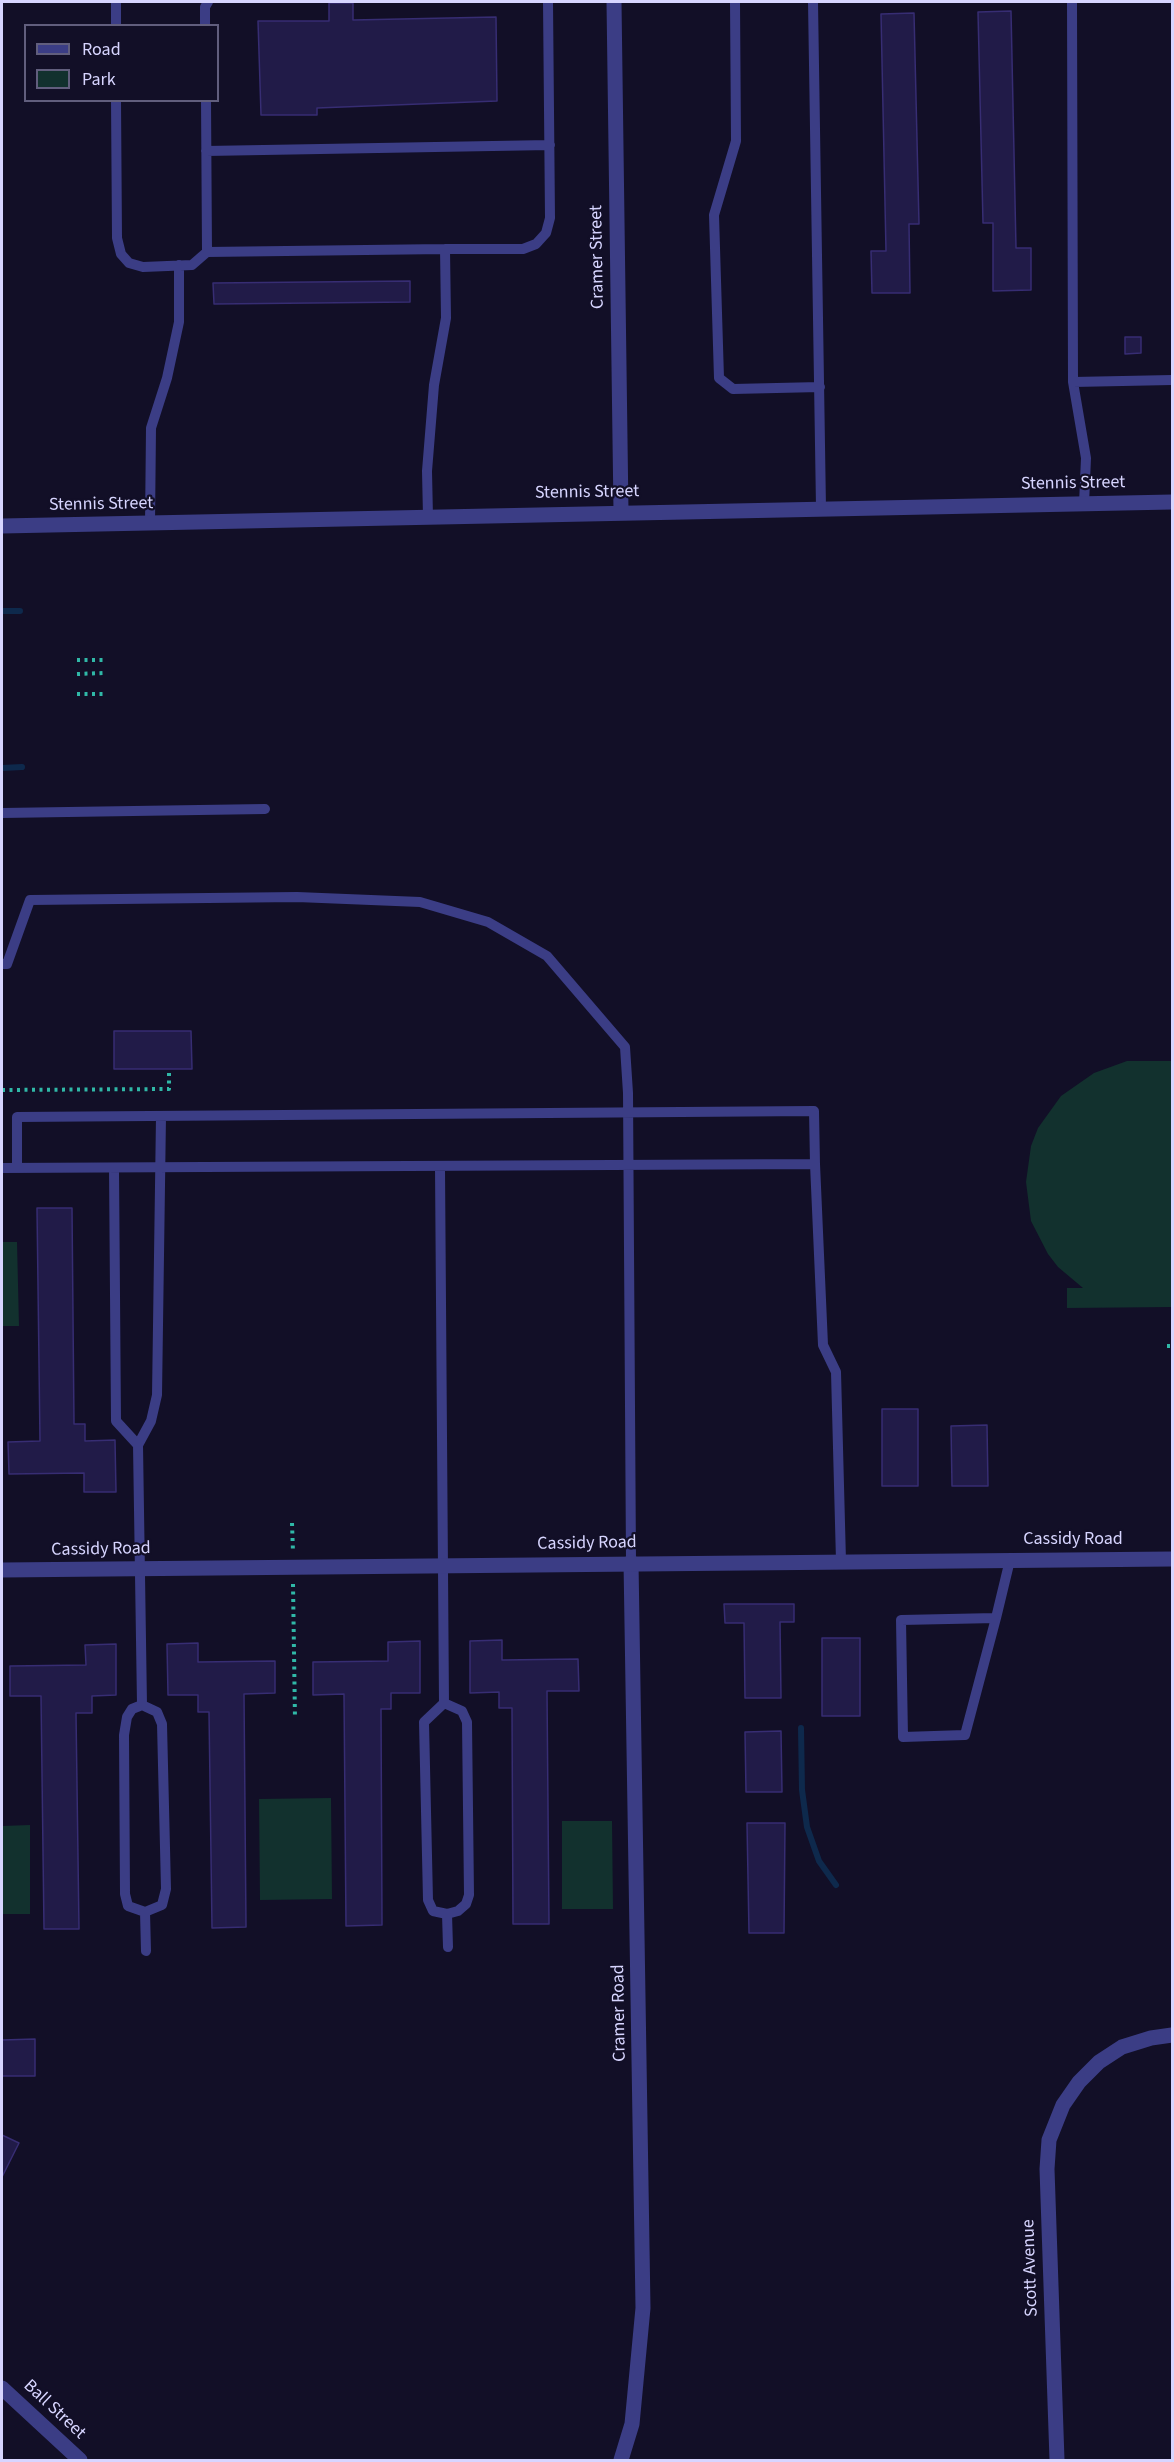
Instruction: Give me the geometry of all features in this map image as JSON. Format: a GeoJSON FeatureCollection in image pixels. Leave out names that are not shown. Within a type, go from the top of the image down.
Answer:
{"type":"FeatureCollection","features":[{"type":"Feature","properties":{"kind":"street","name":"Cramer Street"},"geometry":{"type":"LineString","coordinates":[[614,2],[621,512]]}},
{"type":"Feature","properties":{"kind":"street","name":"Stennis Street"},"geometry":{"type":"LineString","coordinates":[[2,526],[1173,502]]}},
{"type":"Feature","properties":{"kind":"street","name":"Cassidy Road"},"geometry":{"type":"LineString","coordinates":[[2,1570],[631,1562],[1173,1559]]}},
{"type":"Feature","properties":{"kind":"street","name":"Cramer Road"},"geometry":{"type":"LineString","coordinates":[[621,2460],[632,2424],[643,2308],[631,1562]]}},
{"type":"Feature","properties":{"kind":"street","name":"Scott Avenue"},"geometry":{"type":"LineString","coordinates":[[1057,2460],[1049,2140],[1063,2105],[1079,2082],[1099,2062],[1122,2047],[1173,2035]]}},
{"type":"Feature","properties":{"kind":"street","name":"Ball Street"},"geometry":{"type":"LineString","coordinates":[[2,2388],[80,2460]]}},
{"type":"Feature","properties":{"kind":"lane"},"geometry":{"type":"LineString","coordinates":[[116,2],[116,24]]}},
{"type":"Feature","properties":{"kind":"lane"},"geometry":{"type":"LineString","coordinates":[[205,24],[205,7],[208,2]]}},
{"type":"Feature","properties":{"kind":"lane"},"geometry":{"type":"LineString","coordinates":[[116,102],[117,238],[121,254],[129,263],[143,267],[192,265],[207,252],[523,249],[536,244],[546,233],[550,218],[548,2]]}},
{"type":"Feature","properties":{"kind":"lane"},"geometry":{"type":"LineString","coordinates":[[735,2],[736,141],[714,215],[719,378],[733,389],[820,387]]}},
{"type":"Feature","properties":{"kind":"lane"},"geometry":{"type":"LineString","coordinates":[[813,2],[821,508]]}},
{"type":"Feature","properties":{"kind":"lane"},"geometry":{"type":"LineString","coordinates":[[1072,2],[1073,382],[1086,458],[1084,504]]}},
{"type":"Feature","properties":{"kind":"lane"},"geometry":{"type":"LineString","coordinates":[[206,102],[207,252]]}},
{"type":"Feature","properties":{"kind":"lane"},"geometry":{"type":"LineString","coordinates":[[206,151],[550,146]]}},
{"type":"Feature","properties":{"kind":"lane"},"geometry":{"type":"LineString","coordinates":[[428,517],[427,471],[434,386],[446,318],[444,249]]}},
{"type":"Feature","properties":{"kind":"lane"},"geometry":{"type":"LineString","coordinates":[[150,524],[151,428],[167,378],[179,322],[179,265]]}},
{"type":"Feature","properties":{"kind":"lane"},"geometry":{"type":"LineString","coordinates":[[1073,382],[1173,380]]}},
{"type":"Feature","properties":{"kind":"lane"},"geometry":{"type":"LineString","coordinates":[[2,813],[265,809]]}},
{"type":"Feature","properties":{"kind":"lane"},"geometry":{"type":"LineString","coordinates":[[2,964],[8,964],[30,900],[297,897],[420,902],[488,922],[547,956],[625,1047],[628,1112],[631,1562]]}},
{"type":"Feature","properties":{"kind":"lane"},"geometry":{"type":"LineString","coordinates":[[17,1168],[17,1117],[814,1111],[823,1346],[836,1372],[841,1561]]}},
{"type":"Feature","properties":{"kind":"lane"},"geometry":{"type":"LineString","coordinates":[[142,1705],[138,1445],[151,1421],[157,1395],[161,1116]]}},
{"type":"Feature","properties":{"kind":"lane"},"geometry":{"type":"LineString","coordinates":[[2,1168],[440,1168],[815,1164]]}},
{"type":"Feature","properties":{"kind":"lane"},"geometry":{"type":"LineString","coordinates":[[114,1168],[116,1421],[138,1445]]}},
{"type":"Feature","properties":{"kind":"lane"},"geometry":{"type":"LineString","coordinates":[[440,1168],[444,1703],[424,1722],[424,1733],[428,1900],[433,1911],[447,1914],[458,1911],[466,1904],[469,1895],[466,1722],[462,1711],[444,1703]]}},
{"type":"Feature","properties":{"kind":"lane"},"geometry":{"type":"LineString","coordinates":[[996,1618],[901,1620],[903,1737],[965,1735],[996,1618],[1010,1560]]}},
{"type":"Feature","properties":{"kind":"lane"},"geometry":{"type":"LineString","coordinates":[[142,1705],[157,1712],[162,1724],[166,1889],[162,1905],[145,1912],[128,1906],[125,1883],[124,1735],[127,1717],[132,1709],[142,1705]]}},
{"type":"Feature","properties":{"kind":"lane"},"geometry":{"type":"LineString","coordinates":[[145,1912],[147,1951]]}},
{"type":"Feature","properties":{"kind":"lane"},"geometry":{"type":"LineString","coordinates":[[447,1914],[447,1947]]}},
{"type":"Feature","properties":{"kind":"path"},"geometry":{"type":"LineString","coordinates":[[77,660],[103,660]]}},
{"type":"Feature","properties":{"kind":"path"},"geometry":{"type":"LineString","coordinates":[[77,674],[104,674]]}},
{"type":"Feature","properties":{"kind":"path"},"geometry":{"type":"LineString","coordinates":[[77,694],[104,694]]}},
{"type":"Feature","properties":{"kind":"path"},"geometry":{"type":"LineString","coordinates":[[2,1090],[169,1089],[169,1069]]}},
{"type":"Feature","properties":{"kind":"path"},"geometry":{"type":"LineString","coordinates":[[292,1523],[295,1719]]}},
{"type":"Feature","properties":{"kind":"green space"},"geometry":{"type":"Polygon","coordinates":[[[1127,1061],[1172,1061],[1172,1307],[1067,1308],[1067,1288],[1083,1288],[1058,1267],[1048,1254],[1031,1221],[1026,1182],[1031,1146],[1038,1128],[1061,1096],[1094,1073],[1127,1061]]]}},
{"type":"Feature","properties":{"kind":"green space"},"geometry":{"type":"Polygon","coordinates":[[[2,1242],[17,1242],[19,1326],[2,1326],[2,1242]]]}},
{"type":"Feature","properties":{"kind":"green space"},"geometry":{"type":"Polygon","coordinates":[[[331,1798],[332,1899],[260,1900],[259,1799],[331,1798]]]}},
{"type":"Feature","properties":{"kind":"green space"},"geometry":{"type":"Polygon","coordinates":[[[562,1821],[612,1821],[613,1909],[562,1909],[562,1821]]]}},
{"type":"Feature","properties":{"kind":"green space"},"geometry":{"type":"Polygon","coordinates":[[[30,1825],[30,1914],[2,1914],[2,1826],[30,1825]]]}},
{"type":"Feature","properties":{"kind":"building"},"geometry":{"type":"Polygon","coordinates":[[[329,3],[353,3],[353,20],[496,17],[497,101],[317,108],[317,115],[261,115],[258,21],[329,21],[329,3]]]}},
{"type":"Feature","properties":{"kind":"building"},"geometry":{"type":"Polygon","coordinates":[[[1011,11],[1016,248],[1031,248],[1031,290],[993,291],[993,223],[983,223],[978,12],[1011,11]]]}},
{"type":"Feature","properties":{"kind":"building"},"geometry":{"type":"Polygon","coordinates":[[[914,13],[919,224],[909,224],[910,293],[872,293],[871,251],[886,251],[881,14],[914,13]]]}},
{"type":"Feature","properties":{"kind":"building"},"geometry":{"type":"Polygon","coordinates":[[[410,281],[410,302],[214,304],[213,283],[410,281]]]}},
{"type":"Feature","properties":{"kind":"building"},"geometry":{"type":"Polygon","coordinates":[[[1125,337],[1141,337],[1141,353],[1125,354],[1125,337]]]}},
{"type":"Feature","properties":{"kind":"building"},"geometry":{"type":"Polygon","coordinates":[[[114,1031],[191,1031],[192,1069],[114,1069],[114,1031]]]}},
{"type":"Feature","properties":{"kind":"building"},"geometry":{"type":"Polygon","coordinates":[[[37,1208],[72,1208],[74,1424],[85,1424],[85,1441],[115,1440],[116,1492],[84,1492],[84,1473],[9,1474],[8,1442],[40,1441],[37,1208]]]}},
{"type":"Feature","properties":{"kind":"building"},"geometry":{"type":"Polygon","coordinates":[[[882,1409],[918,1409],[918,1486],[882,1486],[882,1409]]]}},
{"type":"Feature","properties":{"kind":"building"},"geometry":{"type":"Polygon","coordinates":[[[987,1425],[988,1486],[952,1486],[951,1426],[987,1425]]]}},
{"type":"Feature","properties":{"kind":"building"},"geometry":{"type":"Polygon","coordinates":[[[724,1604],[794,1604],[794,1622],[780,1622],[781,1698],[745,1698],[744,1623],[725,1623],[724,1604]]]}},
{"type":"Feature","properties":{"kind":"building"},"geometry":{"type":"Polygon","coordinates":[[[822,1638],[860,1638],[860,1716],[822,1716],[822,1638]]]}},
{"type":"Feature","properties":{"kind":"building"},"geometry":{"type":"Polygon","coordinates":[[[502,1640],[502,1660],[578,1659],[579,1691],[547,1691],[549,1924],[513,1924],[512,1708],[499,1708],[499,1692],[470,1693],[470,1641],[502,1640]]]}},
{"type":"Feature","properties":{"kind":"building"},"geometry":{"type":"Polygon","coordinates":[[[420,1641],[420,1693],[391,1693],[391,1709],[381,1709],[382,1925],[346,1926],[344,1694],[313,1695],[313,1662],[388,1661],[388,1642],[420,1641]]]}},
{"type":"Feature","properties":{"kind":"building"},"geometry":{"type":"Polygon","coordinates":[[[198,1643],[198,1662],[275,1661],[275,1693],[244,1694],[246,1927],[212,1928],[209,1712],[198,1712],[198,1695],[168,1695],[167,1644],[198,1643]]]}},
{"type":"Feature","properties":{"kind":"building"},"geometry":{"type":"Polygon","coordinates":[[[116,1644],[116,1695],[92,1696],[92,1713],[76,1713],[79,1929],[44,1929],[41,1696],[10,1696],[10,1666],[86,1665],[85,1645],[116,1644]]]}},
{"type":"Feature","properties":{"kind":"building"},"geometry":{"type":"Polygon","coordinates":[[[781,1731],[782,1792],[746,1792],[745,1732],[781,1731]]]}},
{"type":"Feature","properties":{"kind":"building"},"geometry":{"type":"Polygon","coordinates":[[[747,1823],[785,1823],[784,1933],[749,1933],[747,1823]]]}},
{"type":"Feature","properties":{"kind":"building"},"geometry":{"type":"Polygon","coordinates":[[[35,2039],[35,2076],[2,2076],[2,2040],[35,2039]]]}},
{"type":"Feature","properties":{"kind":"building"},"geometry":{"type":"Polygon","coordinates":[[[2,2135],[19,2143],[2,2177],[2,2135]]]}},
{"type":"Feature","properties":{"kind":"waterway"},"geometry":{"type":"LineString","coordinates":[[2,611],[20,611]]}},
{"type":"Feature","properties":{"kind":"waterway"},"geometry":{"type":"LineString","coordinates":[[2,768],[22,767]]}},
{"type":"Feature","properties":{"kind":"waterway"},"geometry":{"type":"LineString","coordinates":[[801,1728],[802,1790],[807,1827],[819,1861],[836,1885]]}}]}
